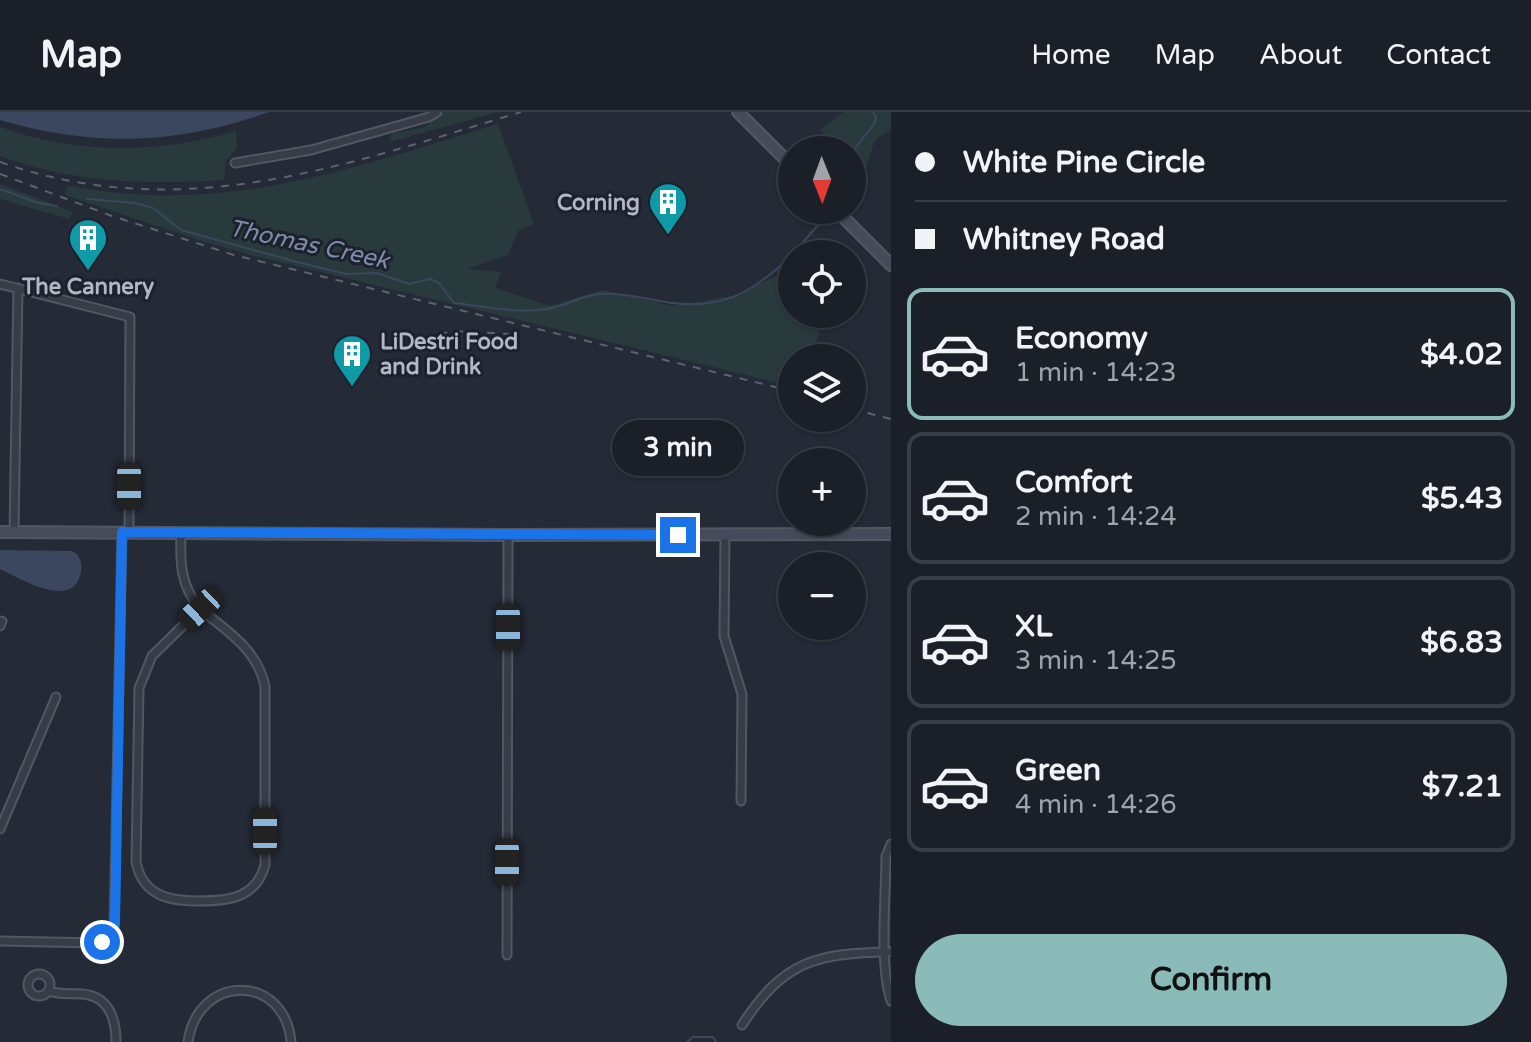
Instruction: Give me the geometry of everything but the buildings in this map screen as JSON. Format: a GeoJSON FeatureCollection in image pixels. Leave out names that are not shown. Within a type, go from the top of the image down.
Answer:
{"type":"FeatureCollection","features":[{"type":"Feature","properties":{"kind":"main road"},"geometry":{"type":"LineString","coordinates":[[738,112],[778,152]]}},
{"type":"Feature","properties":{"kind":"main road"},"geometry":{"type":"LineString","coordinates":[[850,224],[891,265]]}},
{"type":"Feature","properties":{"kind":"main road"},"geometry":{"type":"LineString","coordinates":[[0,532],[891,534]]}},
{"type":"Feature","properties":{"kind":"street"},"geometry":{"type":"LineString","coordinates":[[235,163],[311,150],[429,117],[437,112]]}},
{"type":"Feature","properties":{"kind":"street"},"geometry":{"type":"LineString","coordinates":[[0,284],[130,317],[114,930],[106,940],[97,943],[0,941]]}},
{"type":"Feature","properties":{"kind":"street"},"geometry":{"type":"LineString","coordinates":[[14,532],[18,288]]}},
{"type":"Feature","properties":{"kind":"street"},"geometry":{"type":"LineString","coordinates":[[181,533],[182,579],[189,594],[200,609],[248,650],[258,663],[265,686],[265,865],[261,877],[251,889],[228,900],[176,901],[160,897],[144,883],[136,862],[139,688],[152,656],[200,609]]}},
{"type":"Feature","properties":{"kind":"street"},"geometry":{"type":"LineString","coordinates":[[507,955],[508,535]]}},
{"type":"Feature","properties":{"kind":"street"},"geometry":{"type":"LineString","coordinates":[[725,535],[724,636],[742,700],[741,801]]}},
{"type":"Feature","properties":{"kind":"street"},"geometry":{"type":"LineString","coordinates":[[0,829],[56,697]]}},
{"type":"Feature","properties":{"kind":"street"},"geometry":{"type":"LineString","coordinates":[[891,844],[886,856],[886,977],[891,1001]]}},
{"type":"Feature","properties":{"kind":"street"},"geometry":{"type":"LineString","coordinates":[[742,1025],[769,988],[791,971],[833,954],[888,952]]}},
{"type":"Feature","properties":{"kind":"street"},"geometry":{"type":"LineString","coordinates":[[188,1042],[193,1022],[204,1004],[225,992],[244,990],[264,996],[276,1005],[287,1022],[291,1042]]}},
{"type":"Feature","properties":{"kind":"street"},"geometry":{"type":"LineString","coordinates":[[49,991],[88,995],[100,1000],[115,1020],[116,1042]]}},
{"type":"Feature","properties":{"kind":"shaded area"},"geometry":{"type":"Polygon","coordinates":[[[444,112],[498,112],[390,142],[391,134],[425,127],[444,112]]]}},
{"type":"Feature","properties":{"kind":"shaded area"},"geometry":{"type":"Polygon","coordinates":[[[844,112],[891,112],[891,129],[875,140],[866,166],[866,136],[826,136],[820,130],[844,112]]]}},
{"type":"Feature","properties":{"kind":"shaded area"},"geometry":{"type":"Polygon","coordinates":[[[498,124],[534,224],[518,230],[508,255],[467,269],[501,272],[495,288],[550,306],[602,290],[673,306],[737,295],[778,275],[778,328],[820,328],[816,344],[778,344],[778,383],[247,254],[65,195],[68,186],[125,194],[224,192],[303,179],[498,124]]]}},
{"type":"Feature","properties":{"kind":"shaded area"},"geometry":{"type":"Polygon","coordinates":[[[0,127],[59,143],[118,148],[176,144],[236,131],[237,148],[226,161],[224,180],[110,180],[55,172],[0,156],[0,127]]]}},
{"type":"Feature","properties":{"kind":"shaded area"},"geometry":{"type":"Polygon","coordinates":[[[0,184],[73,212],[69,219],[0,199],[0,184]]]}},
{"type":"Feature","properties":{"kind":"water"},"geometry":{"type":"Polygon","coordinates":[[[0,112],[269,112],[202,131],[169,136],[102,138],[35,129],[0,120],[0,112]]]}},
{"type":"Feature","properties":{"kind":"water"},"geometry":{"type":"Polygon","coordinates":[[[0,550],[72,551],[80,560],[80,575],[74,587],[65,591],[43,588],[0,569],[0,550]]]}},
{"type":"Feature","properties":{"kind":"waterway","name":"Thomas Creek"},"geometry":{"type":"LineString","coordinates":[[865,136],[874,124],[876,117],[873,112]]}},
{"type":"Feature","properties":{"kind":"waterway","name":"Thomas Creek"},"geometry":{"type":"LineString","coordinates":[[0,189],[38,203],[57,206]]}},
{"type":"Feature","properties":{"kind":"waterway","name":"Thomas Creek"},"geometry":{"type":"LineString","coordinates":[[87,199],[135,203],[153,208],[181,230],[346,274],[377,273],[409,284],[430,279],[439,283],[454,303],[511,310],[552,308],[601,294],[681,304],[716,302],[748,290],[778,268]]}},
{"type":"Feature","properties":{"kind":"waterway","name":"Thomas Creek"},"geometry":{"type":"LineString","coordinates":[[805,240],[819,224]]}},
{"type":"Feature","properties":{"kind":"waterway"},"geometry":{"type":"LineString","coordinates":[[687,1042],[693,1037],[713,1037],[716,1042]]}},
{"type":"Feature","properties":{"kind":"railway"},"geometry":{"type":"LineString","coordinates":[[0,162],[68,180],[134,189],[199,188],[263,181],[327,168],[521,112]]}},
{"type":"Feature","properties":{"kind":"railway"},"geometry":{"type":"LineString","coordinates":[[0,174],[112,216],[234,255],[778,388]]}},
{"type":"Feature","properties":{"kind":"railway"},"geometry":{"type":"LineString","coordinates":[[408,340],[455,331],[509,334]]}},
{"type":"Feature","properties":{"kind":"railway"},"geometry":{"type":"LineString","coordinates":[[866,413],[891,419]]}},
{"type":"Feature","properties":{"kind":"place","name":"Corning"},"geometry":{"type":"Point","coordinates":[668,236]}},
{"type":"Feature","properties":{"kind":"place","name":"The Cannery"},"geometry":{"type":"Point","coordinates":[88,272]}},
{"type":"Feature","properties":{"kind":"place","name":"LiDestri Food and Drink"},"geometry":{"type":"Point","coordinates":[352,388]}},
{"type":"Feature","properties":{"kind":"route"},"geometry":{"type":"LineString","coordinates":[[102,942],[110,936],[115,924],[122,532],[678,535]]}}]}
